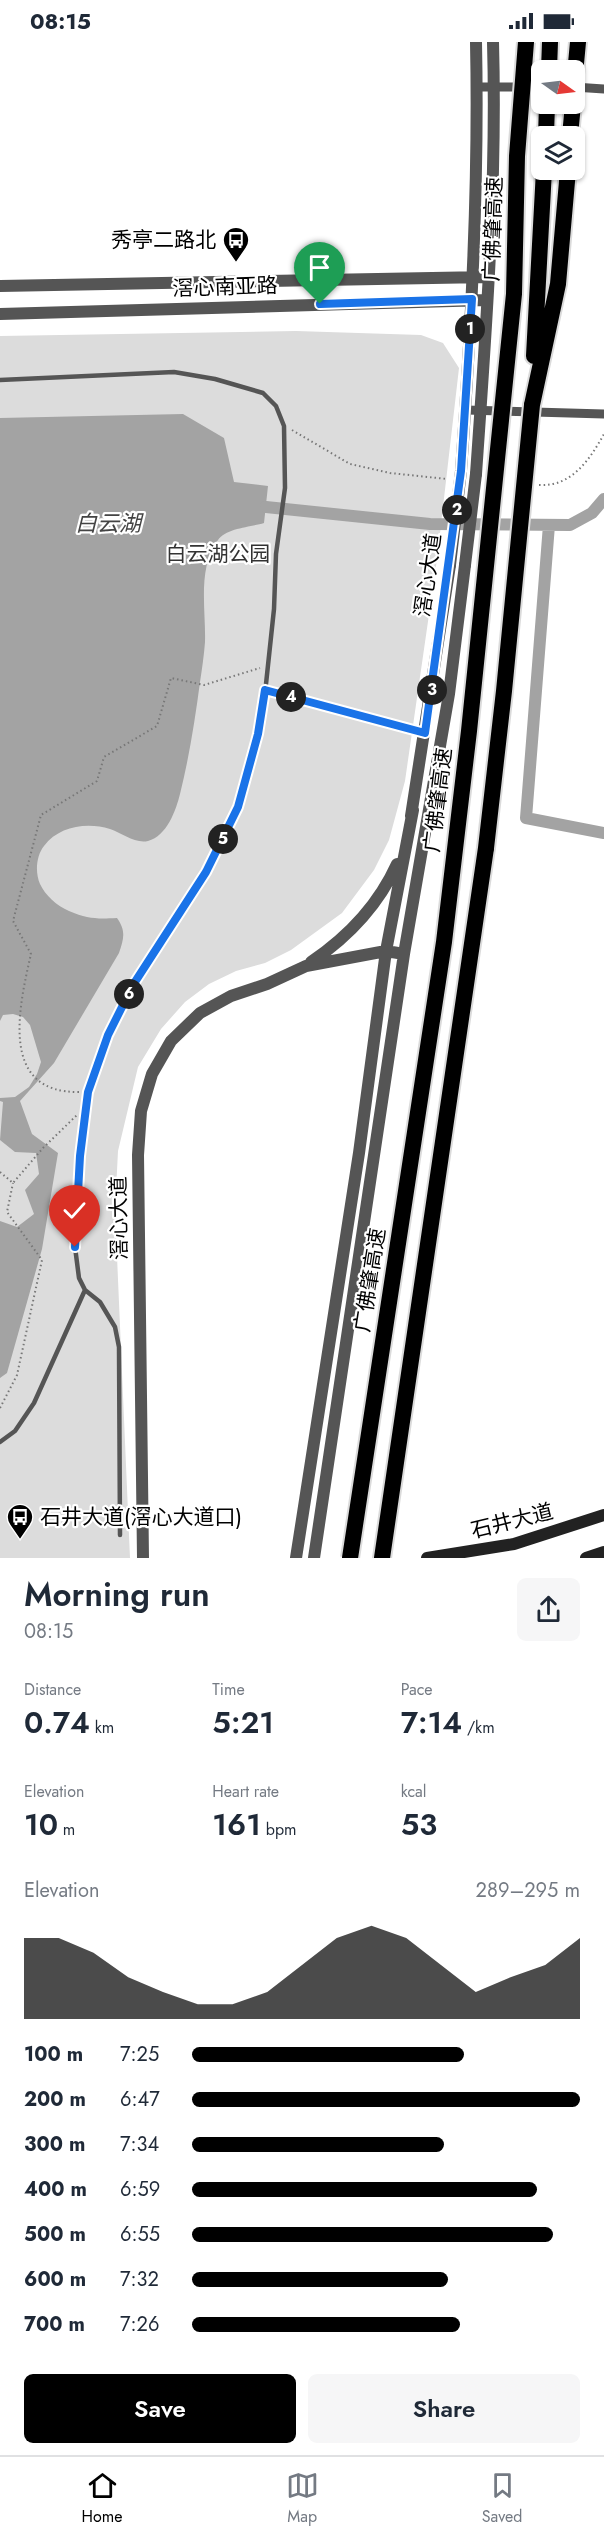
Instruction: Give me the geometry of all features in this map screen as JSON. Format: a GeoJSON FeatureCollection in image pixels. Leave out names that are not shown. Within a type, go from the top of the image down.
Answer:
{"type":"FeatureCollection","features":[{"type":"Feature","properties":{"kind":"highway"},"geometry":{"type":"LineString","coordinates":[[514,42],[517,156]]}},
{"type":"Feature","properties":{"kind":"highway","name":"广佛肇高速"},"geometry":{"type":"LineString","coordinates":[[350,1558],[451,879],[499,449],[511,318],[517,156],[526,42]]}},
{"type":"Feature","properties":{"kind":"highway"},"geometry":{"type":"LineString","coordinates":[[549,60],[550,42]]}},
{"type":"Feature","properties":{"kind":"highway"},"geometry":{"type":"LineString","coordinates":[[576,60],[578,42]]}},
{"type":"Feature","properties":{"kind":"highway"},"geometry":{"type":"LineString","coordinates":[[382,1558],[486,848],[532,405],[543,180]]}},
{"type":"Feature","properties":{"kind":"highway"},"geometry":{"type":"LineString","coordinates":[[532,405],[558,284],[567,180]]}},
{"type":"Feature","properties":{"kind":"main road","name":"石井大道"},"geometry":{"type":"LineString","coordinates":[[428,1558],[514,1544],[604,1515]]}},
{"type":"Feature","properties":{"kind":"main road"},"geometry":{"type":"LineString","coordinates":[[586,1558],[604,1552]]}},
{"type":"Feature","properties":{"kind":"street","name":"滘心大道"},"geometry":{"type":"LineString","coordinates":[[143,1558],[138,1155],[141,1111],[145,1094],[162,1054],[171,1041],[200,1013],[231,996],[267,984],[306,966],[340,941],[378,900],[400,858],[413,810],[450,565],[461,471],[472,299],[476,42]]}},
{"type":"Feature","properties":{"kind":"street","name":"滘心大道"},"geometry":{"type":"LineString","coordinates":[[314,1558],[404,954],[449,694],[476,474],[488,277],[494,87],[493,42]]}},
{"type":"Feature","properties":{"kind":"street"},"geometry":{"type":"LineString","coordinates":[[477,87],[531,87]]}},
{"type":"Feature","properties":{"kind":"street"},"geometry":{"type":"LineString","coordinates":[[585,87],[604,89]]}},
{"type":"Feature","properties":{"kind":"street","name":"滘心南亚路"},"geometry":{"type":"LineString","coordinates":[[0,286],[488,277]]}},
{"type":"Feature","properties":{"kind":"street","name":"滘心南亚路"},"geometry":{"type":"LineString","coordinates":[[0,314],[487,300]]}},
{"type":"Feature","properties":{"kind":"street"},"geometry":{"type":"LineString","coordinates":[[466,410],[604,414]]}},
{"type":"Feature","properties":{"kind":"street"},"geometry":{"type":"LineString","coordinates":[[296,1558],[359,1153],[386,951],[413,810]]}},
{"type":"Feature","properties":{"kind":"street","name":"滘心大道"},"geometry":{"type":"LineString","coordinates":[[306,966],[386,951],[404,954]]}},
{"type":"Feature","properties":{"kind":"lane"},"geometry":{"type":"LineString","coordinates":[[0,380],[174,372],[215,379],[263,393],[276,406],[284,426],[285,488],[278,535],[268,666],[258,734],[238,807],[206,872],[133,985],[108,1035],[85,1107],[75,1247],[79,1278],[85,1290],[100,1302],[110,1319],[119,1347],[120,1535]]}},
{"type":"Feature","properties":{"kind":"lane"},"geometry":{"type":"LineString","coordinates":[[265,690],[425,733]]}},
{"type":"Feature","properties":{"kind":"lane"},"geometry":{"type":"LineString","coordinates":[[413,810],[429,812]]}},
{"type":"Feature","properties":{"kind":"lane"},"geometry":{"type":"LineString","coordinates":[[0,1442],[15,1431],[34,1403],[85,1290]]}},
{"type":"Feature","properties":{"kind":"path"},"geometry":{"type":"LineString","coordinates":[[15,1038],[16,1019],[32,954],[13,921],[40,815],[98,781],[104,757],[157,726],[171,678],[204,685],[268,666]]}},
{"type":"Feature","properties":{"kind":"path"},"geometry":{"type":"LineString","coordinates":[[27,1074],[40,1085],[52,1089],[88,1092]]}},
{"type":"Feature","properties":{"kind":"path"},"geometry":{"type":"LineString","coordinates":[[0,1408],[17,1375],[42,1260],[8,1212],[14,1184],[43,1149],[85,1107]]}},
{"type":"Feature","properties":{"kind":"path"},"geometry":{"type":"LineString","coordinates":[[0,1172],[14,1184]]}},
{"type":"Feature","properties":{"kind":"green space","name":"白云湖公园"},"geometry":{"type":"Polygon","coordinates":[[[296,331],[421,335],[443,343],[459,368],[437,559],[405,781],[389,840],[374,870],[342,913],[291,950],[265,963],[236,971],[209,984],[185,1002],[161,1029],[138,1067],[118,1151],[115,1210],[130,1558],[0,1558],[0,336],[296,331]]]}},
{"type":"Feature","properties":{"kind":"water","name":"白云湖"},"geometry":{"type":"Polygon","coordinates":[[[183,414],[224,438],[234,482],[268,486],[264,523],[233,530],[222,536],[211,551],[207,563],[204,590],[205,642],[194,725],[178,800],[165,828],[155,838],[143,842],[101,827],[74,827],[50,839],[39,855],[38,880],[52,900],[65,909],[82,916],[117,918],[123,935],[119,953],[54,1063],[20,1101],[32,1134],[58,1153],[42,1249],[7,1373],[0,1378],[0,1221],[17,1227],[34,1214],[25,1190],[39,1174],[36,1153],[15,1152],[0,1140],[3,1102],[0,1098],[15,1097],[29,1087],[41,1062],[30,1025],[23,1017],[13,1014],[3,1015],[0,1021],[0,418],[183,414]]]}},
{"type":"Feature","properties":{"kind":"waterway"},"geometry":{"type":"LineString","coordinates":[[266,507],[430,524],[570,525],[592,513],[604,499]]}},
{"type":"Feature","properties":{"kind":"waterway"},"geometry":{"type":"LineString","coordinates":[[549,525],[526,818],[604,833]]}},
{"type":"Feature","properties":{"kind":"place","name":"秀亭二路北"},"geometry":{"type":"Point","coordinates":[236,263]}},
{"type":"Feature","properties":{"kind":"place","name":"石井大道(滘心大道口)"},"geometry":{"type":"Point","coordinates":[20,1540]}},
{"type":"Feature","properties":{"kind":"route"},"geometry":{"type":"LineString","coordinates":[[75,1247],[80,1156],[88,1092],[108,1035],[133,985],[206,872],[238,807],[258,734],[265,690],[425,733],[450,565],[461,471],[472,299],[320,304]]}}]}
